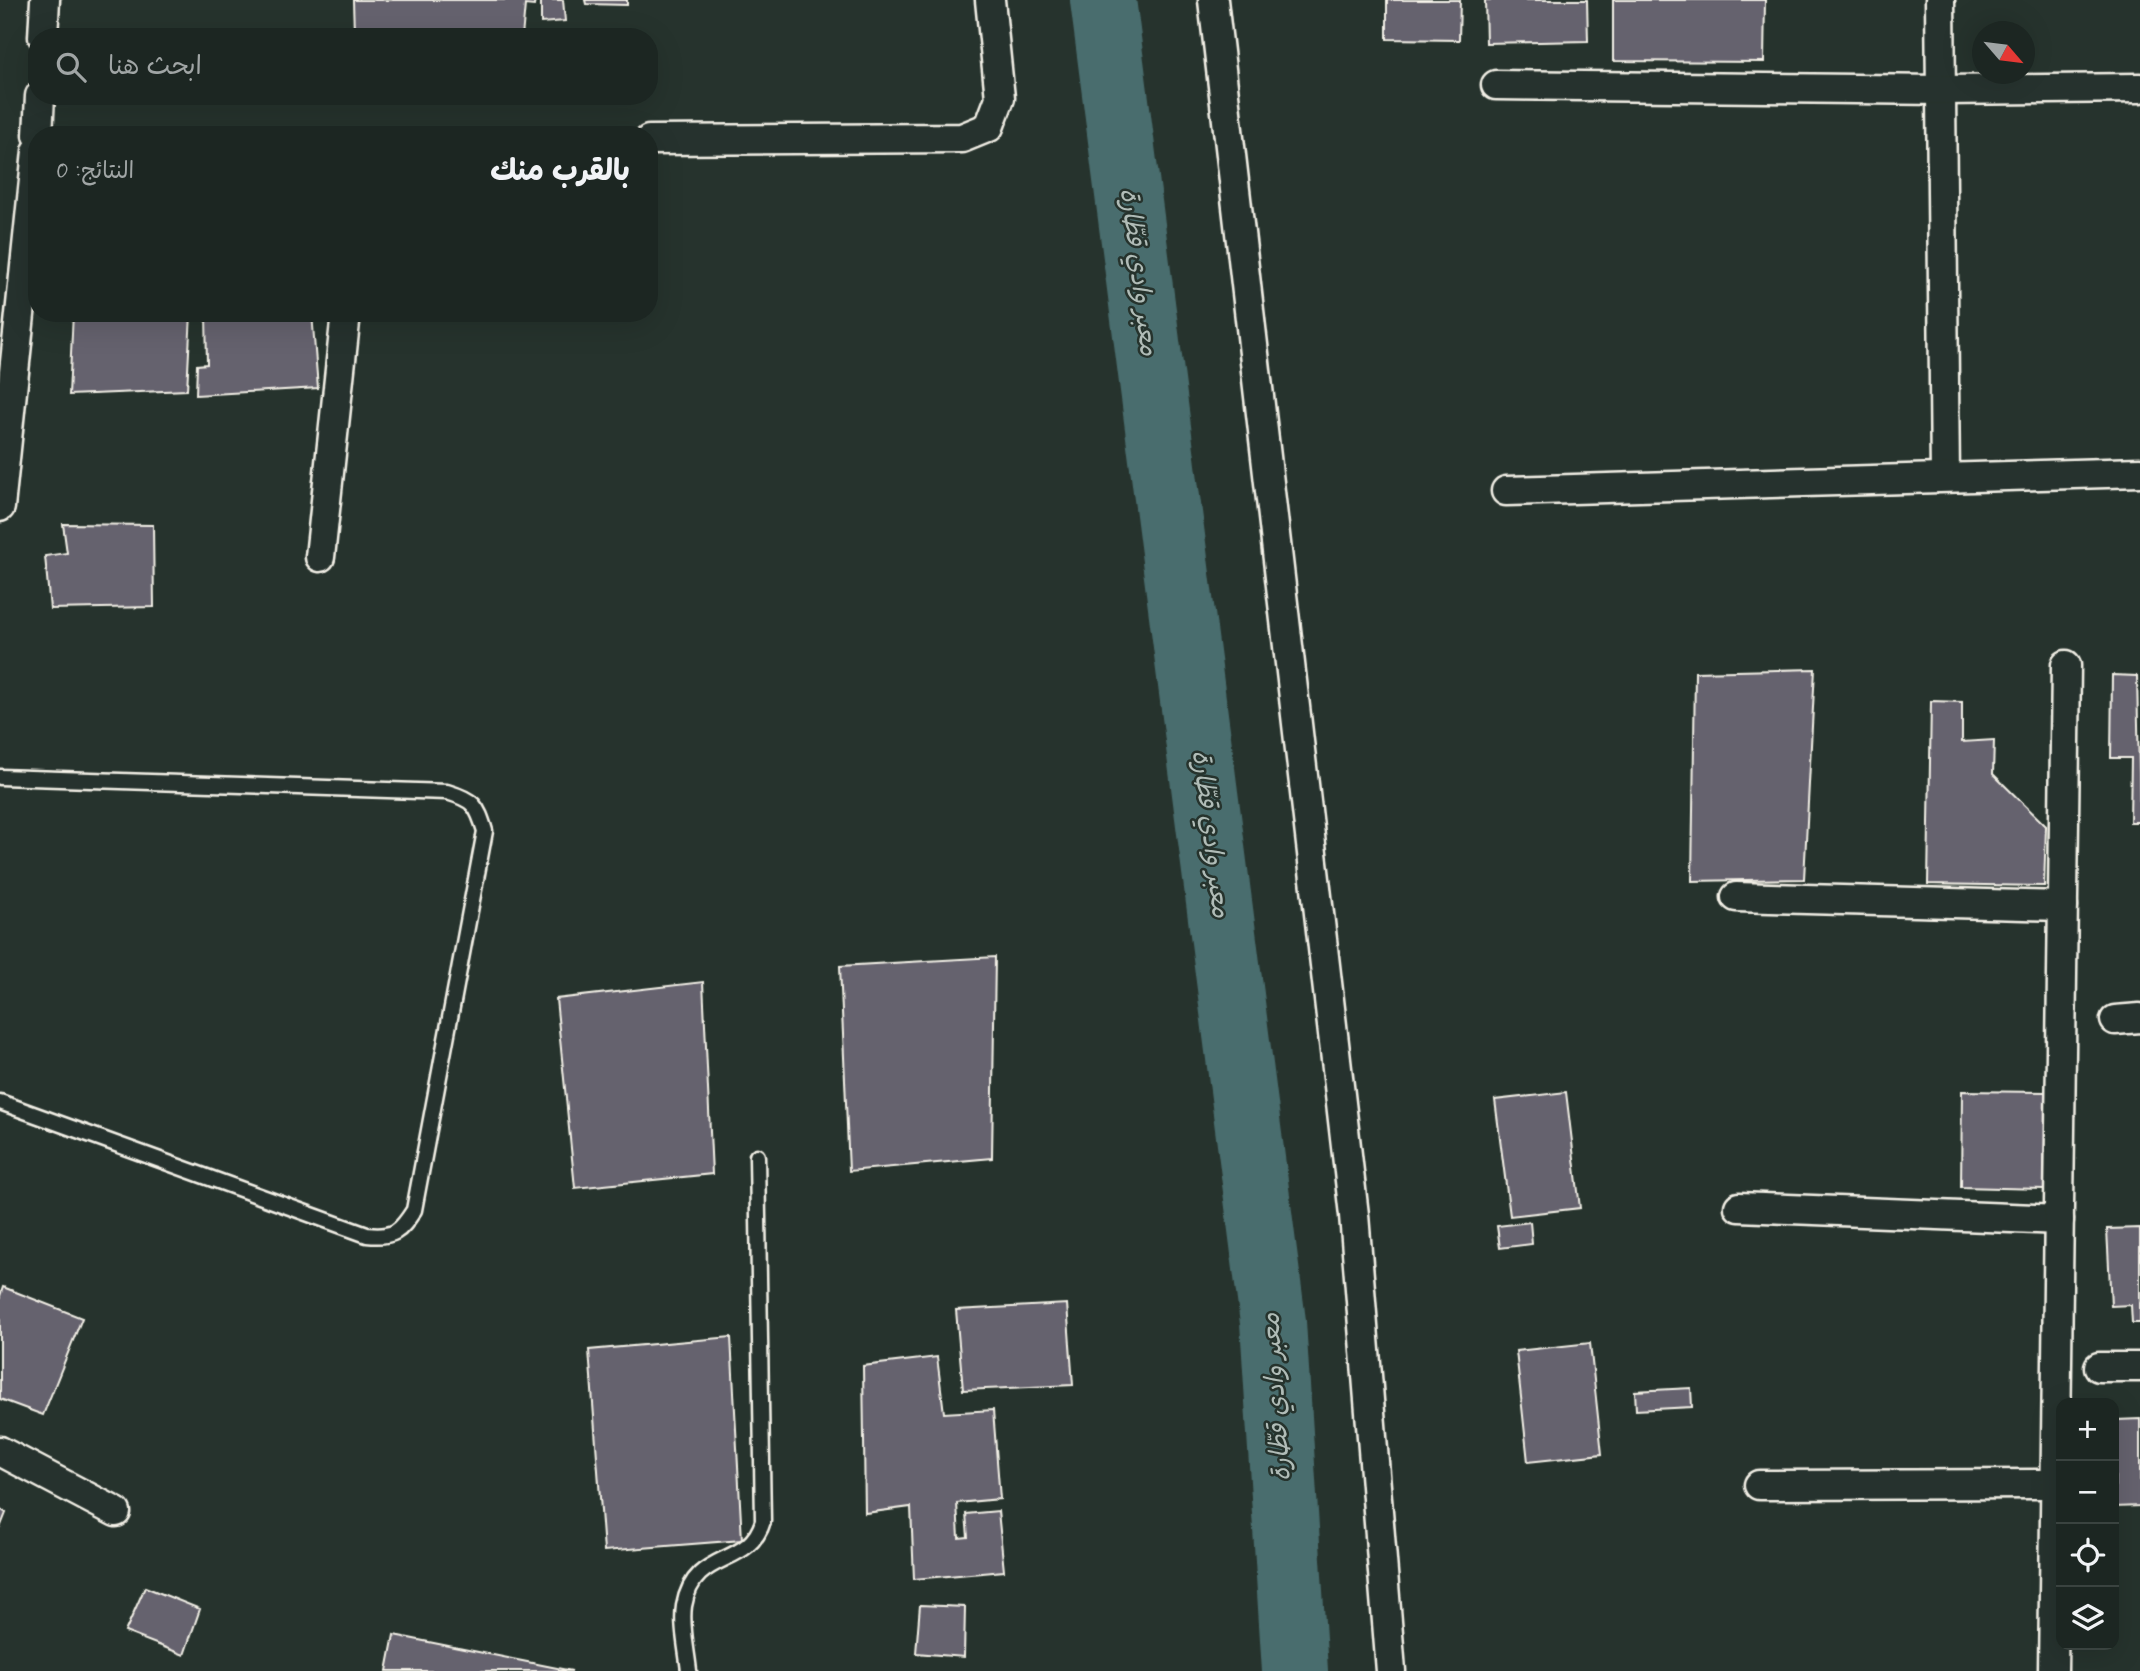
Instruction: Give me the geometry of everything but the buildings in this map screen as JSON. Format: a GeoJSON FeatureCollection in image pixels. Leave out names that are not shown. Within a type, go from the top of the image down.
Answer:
{"type":"FeatureCollection","features":[{"type":"Feature","properties":{"kind":"street"},"geometry":{"type":"LineString","coordinates":[[43,28],[45,0]]}},
{"type":"Feature","properties":{"kind":"street"},"geometry":{"type":"LineString","coordinates":[[658,140],[962,138],[989,127],[1000,98],[990,0]]}},
{"type":"Feature","properties":{"kind":"street"},"geometry":{"type":"LineString","coordinates":[[1213,0],[1354,1215],[1391,1671]]}},
{"type":"Feature","properties":{"kind":"street"},"geometry":{"type":"LineString","coordinates":[[1940,0],[1945,477]]}},
{"type":"Feature","properties":{"kind":"street"},"geometry":{"type":"LineString","coordinates":[[1496,85],[1941,90],[2140,88]]}},
{"type":"Feature","properties":{"kind":"street"},"geometry":{"type":"LineString","coordinates":[[38,126],[40,105]]}},
{"type":"Feature","properties":{"kind":"street"},"geometry":{"type":"LineString","coordinates":[[0,507],[10,320],[28,207]]}},
{"type":"Feature","properties":{"kind":"street"},"geometry":{"type":"LineString","coordinates":[[320,557],[345,322]]}},
{"type":"Feature","properties":{"kind":"street"},"geometry":{"type":"LineString","coordinates":[[1506,491],[2140,472]]}},
{"type":"Feature","properties":{"kind":"street"},"geometry":{"type":"LineString","coordinates":[[2056,1461],[2066,665]]}},
{"type":"Feature","properties":{"kind":"street"},"geometry":{"type":"LineString","coordinates":[[1736,897],[2063,906]]}},
{"type":"Feature","properties":{"kind":"street"},"geometry":{"type":"LineString","coordinates":[[1739,1207],[2059,1220]]}},
{"type":"Feature","properties":{"kind":"street"},"geometry":{"type":"LineString","coordinates":[[2099,1367],[2140,1367]]}},
{"type":"Feature","properties":{"kind":"street"},"geometry":{"type":"LineString","coordinates":[[0,1451],[116,1512]]}},
{"type":"Feature","properties":{"kind":"street"},"geometry":{"type":"LineString","coordinates":[[1759,1485],[2056,1484],[2053,1671]]}},
{"type":"Feature","properties":{"kind":"lane"},"geometry":{"type":"LineString","coordinates":[[0,777],[447,792],[465,797],[478,808],[485,831],[414,1210],[401,1229],[385,1237],[368,1235],[0,1102]]}},
{"type":"Feature","properties":{"kind":"lane"},"geometry":{"type":"LineString","coordinates":[[689,1671],[683,1609],[689,1587],[708,1565],[747,1549],[758,1538],[763,1521],[757,1156]]}},
{"type":"Feature","properties":{"kind":"waterway","name":"معبر وادي قطّارة"},"geometry":{"type":"LineString","coordinates":[[1103,0],[1273,1322],[1295,1671]]}}]}
